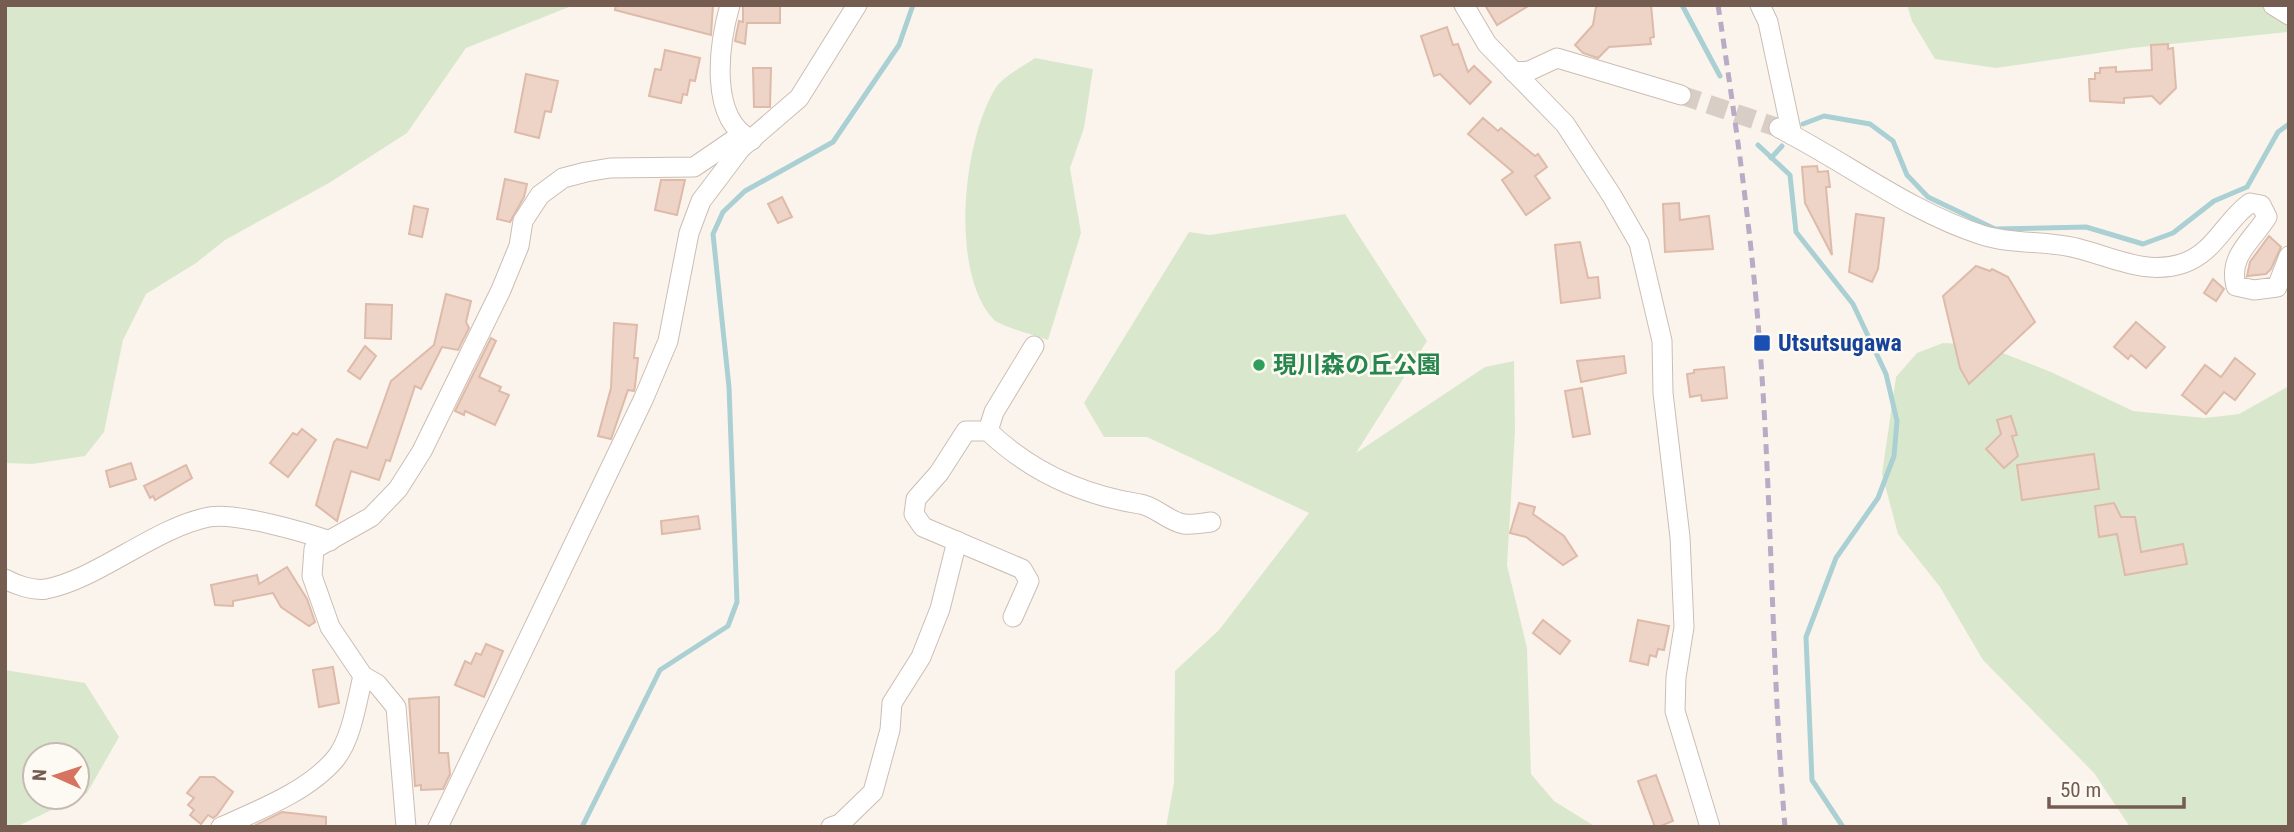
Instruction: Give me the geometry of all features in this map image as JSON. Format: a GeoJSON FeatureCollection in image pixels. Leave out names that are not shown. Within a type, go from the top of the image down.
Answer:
{"type":"FeatureCollection","features":[{"type":"Feature","properties":{"kind":"street"},"geometry":{"type":"LineString","coordinates":[[730,5],[720,59],[722,99],[747,144]]}},
{"type":"Feature","properties":{"kind":"street"},"geometry":{"type":"LineString","coordinates":[[438,827],[643,400],[667,341],[684,257],[701,201],[747,144],[799,98],[857,5]]}},
{"type":"Feature","properties":{"kind":"street"},"geometry":{"type":"LineString","coordinates":[[1464,5],[1487,44],[1565,124],[1639,243],[1662,341],[1663,393],[1671,447],[1682,571],[1684,627],[1676,677],[1675,711],[1710,827]]}},
{"type":"Feature","properties":{"kind":"street"},"geometry":{"type":"LineString","coordinates":[[1760,5],[1768,22],[1786,131],[1947,221],[2003,241],[2072,246],[2143,268],[2164,269],[2204,253],[2233,218],[2250,203],[2261,205],[2267,216],[2235,260],[2232,273],[2236,286],[2254,290],[2277,287],[2289,256]]}},
{"type":"Feature","properties":{"kind":"street"},"geometry":{"type":"LineString","coordinates":[[2273,5],[2289,15]]}},
{"type":"Feature","properties":{"kind":"street"},"geometry":{"type":"LineString","coordinates":[[1514,72],[1529,71],[1557,58],[1681,95]]}},
{"type":"Feature","properties":{"kind":"street"},"geometry":{"type":"LineString","coordinates":[[406,827],[396,707],[377,684],[363,676],[330,627],[312,576],[314,549],[371,517],[404,480],[501,290],[519,246],[523,221],[540,195],[563,178],[586,172],[622,167],[694,167],[735,138],[747,144]]}},
{"type":"Feature","properties":{"kind":"street"},"geometry":{"type":"LineString","coordinates":[[988,431],[994,412],[1034,346]]}},
{"type":"Feature","properties":{"kind":"street"},"geometry":{"type":"LineString","coordinates":[[1013,617],[1029,582],[1022,569],[923,527],[914,514],[916,499],[939,473],[966,431],[988,431],[1009,451],[1062,482],[1098,497],[1141,504],[1183,524],[1211,522]]}},
{"type":"Feature","properties":{"kind":"street"},"geometry":{"type":"LineString","coordinates":[[5,579],[17,585],[45,589],[80,576],[179,527],[211,516],[234,518],[330,541]]}},
{"type":"Feature","properties":{"kind":"street"},"geometry":{"type":"LineString","coordinates":[[831,827],[840,824],[873,792],[890,730],[892,703],[920,657],[940,609],[957,541]]}},
{"type":"Feature","properties":{"kind":"street"},"geometry":{"type":"LineString","coordinates":[[221,827],[304,785],[337,757],[344,743],[363,676]]}},
{"type":"Feature","properties":{"kind":"green space"},"geometry":{"type":"Polygon","coordinates":[[[5,5],[574,5],[466,48],[407,133],[329,183],[225,240],[196,263],[146,294],[123,340],[104,432],[85,456],[32,464],[5,463],[5,5]]]}},
{"type":"Feature","properties":{"kind":"green space"},"geometry":{"type":"Polygon","coordinates":[[[1907,5],[2289,5],[2289,32],[2132,48],[1996,68],[1935,59],[1912,21],[1907,5]]]}},
{"type":"Feature","properties":{"kind":"green space"},"geometry":{"type":"Polygon","coordinates":[[[1035,58],[1093,69],[1084,128],[1070,168],[1081,233],[1048,340],[993,319],[979,297],[970,270],[966,238],[969,169],[985,109],[1000,82],[1035,58]]]}},
{"type":"Feature","properties":{"kind":"green space"},"geometry":{"type":"Polygon","coordinates":[[[1345,214],[1427,341],[1356,453],[1485,367],[1514,361],[1515,431],[1507,565],[1527,648],[1531,774],[1554,801],[1596,827],[1166,827],[1174,783],[1175,671],[1219,630],[1309,513],[1147,437],[1104,437],[1084,403],[1189,232],[1210,235],[1345,214]]]}},
{"type":"Feature","properties":{"kind":"green space"},"geometry":{"type":"Polygon","coordinates":[[[1943,343],[1982,345],[2051,372],[2133,411],[2205,418],[2239,414],[2289,386],[2289,827],[2130,827],[2094,773],[1983,660],[1940,587],[1898,534],[1882,474],[1896,377],[1917,353],[1943,343]]]}},
{"type":"Feature","properties":{"kind":"green space"},"geometry":{"type":"Polygon","coordinates":[[[5,670],[85,683],[119,737],[91,786],[91,741],[21,741],[21,811],[49,811],[16,827],[5,827],[5,670]]]}},
{"type":"Feature","properties":{"kind":"building"},"geometry":{"type":"Polygon","coordinates":[[[616,5],[713,5],[711,35],[615,10],[616,5]]]}},
{"type":"Feature","properties":{"kind":"building"},"geometry":{"type":"Polygon","coordinates":[[[743,5],[780,5],[780,23],[747,23],[745,44],[735,41],[739,21],[743,22],[743,5]]]}},
{"type":"Feature","properties":{"kind":"building"},"geometry":{"type":"Polygon","coordinates":[[[1485,5],[1530,5],[1497,25],[1485,5]]]}},
{"type":"Feature","properties":{"kind":"building"},"geometry":{"type":"Polygon","coordinates":[[[1651,5],[1654,37],[1650,38],[1651,44],[1609,47],[1598,58],[1583,53],[1575,45],[1593,25],[1596,7],[1651,5]]]}},
{"type":"Feature","properties":{"kind":"building"},"geometry":{"type":"Polygon","coordinates":[[[1447,27],[1453,45],[1458,44],[1468,72],[1474,66],[1491,82],[1470,104],[1440,74],[1434,76],[1421,36],[1447,27]]]}},
{"type":"Feature","properties":{"kind":"building"},"geometry":{"type":"Polygon","coordinates":[[[2168,44],[2168,49],[2173,48],[2176,88],[2160,104],[2152,96],[2124,98],[2124,103],[2090,101],[2089,79],[2095,79],[2095,73],[2100,73],[2100,68],[2116,67],[2116,72],[2152,70],[2151,45],[2168,44]]]}},
{"type":"Feature","properties":{"kind":"building"},"geometry":{"type":"Polygon","coordinates":[[[665,50],[700,58],[695,81],[690,80],[687,95],[683,94],[681,103],[649,96],[655,69],[661,70],[665,50]]]}},
{"type":"Feature","properties":{"kind":"building"},"geometry":{"type":"Polygon","coordinates":[[[753,68],[771,68],[770,107],[754,107],[753,68]]]}},
{"type":"Feature","properties":{"kind":"building"},"geometry":{"type":"Polygon","coordinates":[[[526,74],[558,81],[551,112],[545,111],[539,138],[515,132],[526,74]]]}},
{"type":"Feature","properties":{"kind":"building"},"geometry":{"type":"Polygon","coordinates":[[[1483,118],[1498,131],[1501,128],[1535,156],[1538,154],[1547,167],[1535,176],[1550,198],[1526,215],[1502,180],[1513,172],[1468,134],[1483,118]]]}},
{"type":"Feature","properties":{"kind":"building"},"geometry":{"type":"Polygon","coordinates":[[[1817,166],[1818,172],[1828,171],[1830,187],[1826,187],[1832,255],[1805,203],[1802,167],[1817,166]]]}},
{"type":"Feature","properties":{"kind":"building"},"geometry":{"type":"Polygon","coordinates":[[[505,179],[527,184],[524,197],[510,222],[497,219],[505,179]]]}},
{"type":"Feature","properties":{"kind":"building"},"geometry":{"type":"Polygon","coordinates":[[[661,180],[685,180],[677,215],[655,210],[661,180]]]}},
{"type":"Feature","properties":{"kind":"building"},"geometry":{"type":"Polygon","coordinates":[[[782,197],[792,217],[778,223],[768,204],[782,197]]]}},
{"type":"Feature","properties":{"kind":"building"},"geometry":{"type":"Polygon","coordinates":[[[1679,203],[1680,220],[1709,216],[1713,249],[1665,252],[1663,204],[1679,203]]]}},
{"type":"Feature","properties":{"kind":"building"},"geometry":{"type":"Polygon","coordinates":[[[414,206],[428,209],[422,237],[409,234],[414,206]]]}},
{"type":"Feature","properties":{"kind":"building"},"geometry":{"type":"Polygon","coordinates":[[[1856,214],[1884,218],[1878,269],[1872,282],[1849,272],[1856,214]]]}},
{"type":"Feature","properties":{"kind":"building"},"geometry":{"type":"Polygon","coordinates":[[[2269,236],[2281,247],[2271,269],[2266,274],[2247,276],[2250,262],[2269,236]]]}},
{"type":"Feature","properties":{"kind":"building"},"geometry":{"type":"Polygon","coordinates":[[[1580,242],[1588,278],[1598,277],[1600,298],[1561,303],[1555,245],[1580,242]]]}},
{"type":"Feature","properties":{"kind":"building"},"geometry":{"type":"Polygon","coordinates":[[[1976,266],[1990,271],[1992,269],[2008,277],[2035,322],[1969,384],[1960,368],[1943,296],[1976,266]]]}},
{"type":"Feature","properties":{"kind":"building"},"geometry":{"type":"Polygon","coordinates":[[[2213,279],[2224,289],[2216,301],[2204,293],[2213,279]]]}},
{"type":"Feature","properties":{"kind":"building"},"geometry":{"type":"Polygon","coordinates":[[[446,294],[471,301],[466,322],[469,328],[458,350],[442,347],[421,389],[415,386],[390,461],[386,460],[379,480],[351,471],[337,521],[316,505],[334,442],[337,439],[367,448],[391,381],[434,345],[446,294]]]}},
{"type":"Feature","properties":{"kind":"building"},"geometry":{"type":"Polygon","coordinates":[[[366,304],[392,305],[391,339],[365,338],[366,304]]]}},
{"type":"Feature","properties":{"kind":"building"},"geometry":{"type":"Polygon","coordinates":[[[2136,322],[2165,347],[2146,368],[2131,355],[2128,359],[2114,347],[2136,322]]]}},
{"type":"Feature","properties":{"kind":"building"},"geometry":{"type":"Polygon","coordinates":[[[614,323],[637,325],[634,358],[638,358],[634,391],[628,390],[611,439],[598,436],[611,388],[614,323]]]}},
{"type":"Feature","properties":{"kind":"building"},"geometry":{"type":"Polygon","coordinates":[[[491,338],[496,341],[479,377],[501,387],[499,391],[509,395],[495,425],[465,411],[464,415],[455,411],[491,338]]]}},
{"type":"Feature","properties":{"kind":"building"},"geometry":{"type":"Polygon","coordinates":[[[365,346],[376,356],[360,379],[348,371],[365,346]]]}},
{"type":"Feature","properties":{"kind":"building"},"geometry":{"type":"Polygon","coordinates":[[[1624,356],[1626,373],[1581,382],[1577,361],[1624,356]]]}},
{"type":"Feature","properties":{"kind":"building"},"geometry":{"type":"Polygon","coordinates":[[[2235,358],[2255,374],[2235,400],[2224,392],[2206,414],[2182,395],[2205,365],[2221,377],[2235,358]]]}},
{"type":"Feature","properties":{"kind":"building"},"geometry":{"type":"Polygon","coordinates":[[[1724,367],[1727,398],[1702,401],[1701,395],[1690,397],[1687,374],[1694,373],[1694,370],[1724,367]]]}},
{"type":"Feature","properties":{"kind":"building"},"geometry":{"type":"Polygon","coordinates":[[[1582,388],[1590,434],[1573,437],[1565,391],[1582,388]]]}},
{"type":"Feature","properties":{"kind":"building"},"geometry":{"type":"Polygon","coordinates":[[[2011,416],[2017,435],[2012,436],[2018,456],[2004,468],[1986,449],[2001,434],[1997,420],[2011,416]]]}},
{"type":"Feature","properties":{"kind":"building"},"geometry":{"type":"Polygon","coordinates":[[[302,429],[316,440],[288,477],[270,463],[293,433],[297,435],[302,429]]]}},
{"type":"Feature","properties":{"kind":"building"},"geometry":{"type":"Polygon","coordinates":[[[2094,454],[2099,489],[2022,500],[2017,465],[2094,454]]]}},
{"type":"Feature","properties":{"kind":"building"},"geometry":{"type":"Polygon","coordinates":[[[131,463],[136,479],[110,487],[106,471],[131,463]]]}},
{"type":"Feature","properties":{"kind":"building"},"geometry":{"type":"Polygon","coordinates":[[[186,465],[192,478],[155,500],[153,496],[150,498],[144,486],[186,465]]]}},
{"type":"Feature","properties":{"kind":"building"},"geometry":{"type":"Polygon","coordinates":[[[1519,503],[1535,507],[1533,514],[1564,536],[1577,556],[1563,565],[1526,537],[1510,533],[1519,503]]]}},
{"type":"Feature","properties":{"kind":"building"},"geometry":{"type":"Polygon","coordinates":[[[2114,503],[2121,517],[2135,517],[2141,552],[2183,544],[2187,564],[2125,575],[2117,534],[2099,537],[2095,506],[2114,503]]]}},
{"type":"Feature","properties":{"kind":"building"},"geometry":{"type":"Polygon","coordinates":[[[698,516],[700,529],[662,534],[661,521],[698,516]]]}},
{"type":"Feature","properties":{"kind":"building"},"geometry":{"type":"Polygon","coordinates":[[[287,567],[307,599],[315,622],[309,626],[281,607],[273,593],[233,601],[233,606],[215,605],[211,585],[257,575],[259,584],[287,567]]]}},
{"type":"Feature","properties":{"kind":"building"},"geometry":{"type":"Polygon","coordinates":[[[1543,620],[1570,641],[1560,654],[1533,633],[1543,620]]]}},
{"type":"Feature","properties":{"kind":"building"},"geometry":{"type":"Polygon","coordinates":[[[1638,620],[1669,626],[1664,650],[1658,649],[1656,657],[1650,655],[1648,665],[1630,661],[1638,620]]]}},
{"type":"Feature","properties":{"kind":"building"},"geometry":{"type":"Polygon","coordinates":[[[486,644],[503,651],[484,697],[455,685],[465,661],[471,664],[476,653],[481,655],[486,644]]]}},
{"type":"Feature","properties":{"kind":"building"},"geometry":{"type":"Polygon","coordinates":[[[333,667],[339,703],[319,707],[313,670],[333,667]]]}},
{"type":"Feature","properties":{"kind":"building"},"geometry":{"type":"Polygon","coordinates":[[[439,697],[439,753],[448,753],[450,774],[443,789],[421,790],[421,785],[415,786],[409,699],[439,697]]]}},
{"type":"Feature","properties":{"kind":"building"},"geometry":{"type":"Polygon","coordinates":[[[1656,775],[1673,821],[1658,827],[1655,827],[1638,781],[1656,775]]]}},
{"type":"Feature","properties":{"kind":"building"},"geometry":{"type":"Polygon","coordinates":[[[200,777],[214,777],[233,792],[217,815],[213,818],[208,815],[201,824],[190,815],[194,810],[188,805],[194,798],[187,793],[200,777]]]}},
{"type":"Feature","properties":{"kind":"building"},"geometry":{"type":"Polygon","coordinates":[[[282,812],[326,817],[326,827],[252,827],[282,812]]]}},
{"type":"Feature","properties":{"kind":"waterway"},"geometry":{"type":"LineString","coordinates":[[582,827],[660,670],[728,626],[737,602],[729,387],[713,234],[723,212],[745,191],[833,142],[899,45],[913,5]]}},
{"type":"Feature","properties":{"kind":"waterway"},"geometry":{"type":"LineString","coordinates":[[1682,5],[1720,76]]}},
{"type":"Feature","properties":{"kind":"waterway"},"geometry":{"type":"LineString","coordinates":[[1803,124],[1824,116],[1870,124],[1893,141],[1907,175],[1928,197],[1995,229],[2086,227],[2143,244],[2173,233],[2214,201],[2247,187],[2278,132],[2289,124]]}},
{"type":"Feature","properties":{"kind":"waterway"},"geometry":{"type":"LineString","coordinates":[[1758,145],[1790,175],[1796,232],[1853,304],[1886,374],[1897,421],[1894,456],[1878,498],[1836,558],[1806,637],[1812,780],[1843,827]]}},
{"type":"Feature","properties":{"kind":"waterway"},"geometry":{"type":"LineString","coordinates":[[1771,158],[1782,146]]}},
{"type":"Feature","properties":{"kind":"tunnel"},"geometry":{"type":"LineString","coordinates":[[1681,95],[1779,128]]}},
{"type":"Feature","properties":{"kind":"railway"},"geometry":{"type":"LineString","coordinates":[[1718,5],[1743,183],[1758,317],[1785,827]]}},
{"type":"Feature","properties":{"kind":"place","name":"Utsutsugawa"},"geometry":{"type":"Point","coordinates":[1762,343]}},
{"type":"Feature","properties":{"kind":"place","name":"現川森の丘公園"},"geometry":{"type":"Point","coordinates":[1259,365]}}]}
